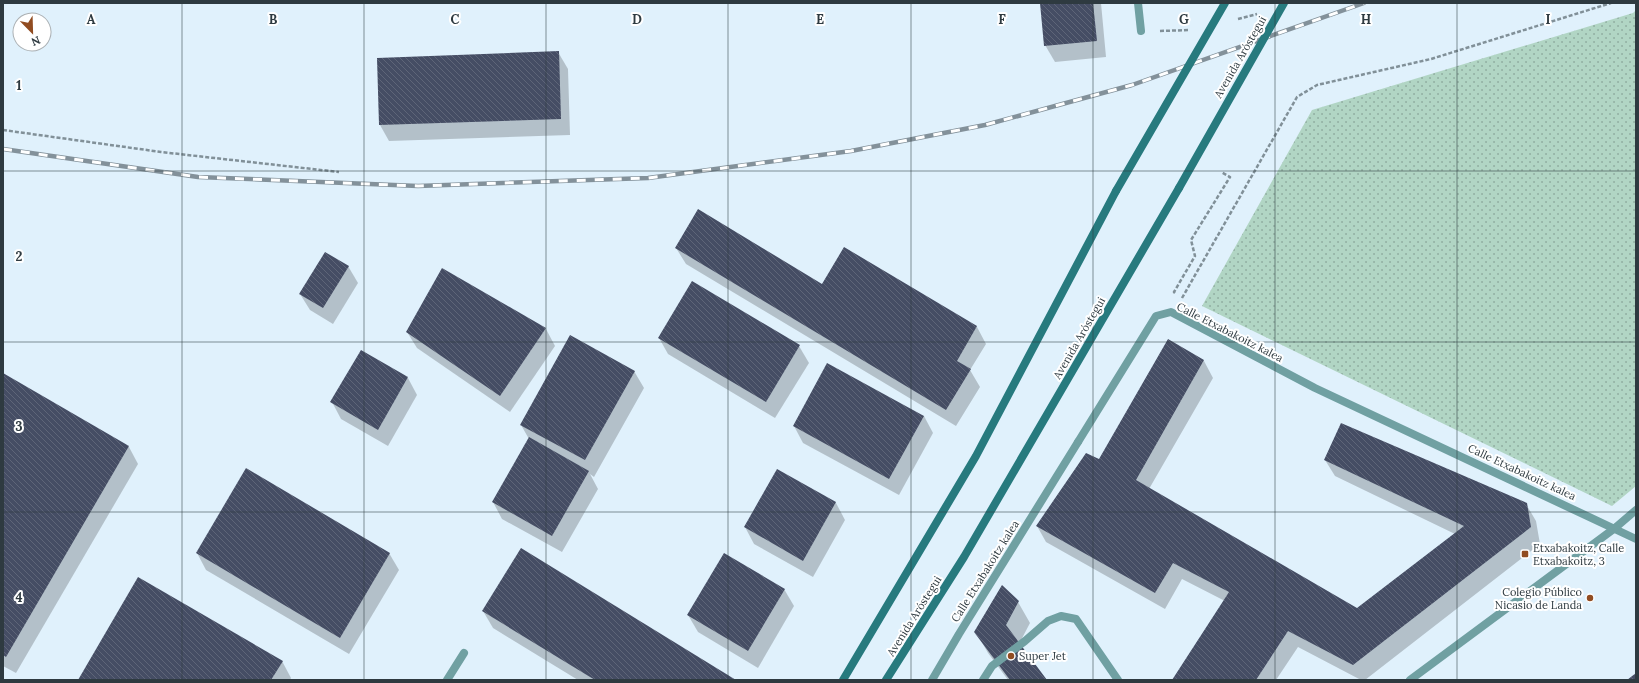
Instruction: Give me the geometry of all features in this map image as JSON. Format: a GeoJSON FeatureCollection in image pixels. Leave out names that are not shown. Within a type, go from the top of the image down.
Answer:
{"type":"FeatureCollection","features":[{"type":"Feature","properties":{"kind":"main road"},"geometry":{"type":"LineString","coordinates":[[843,680],[976,456],[1116,191],[1225,3]]}},
{"type":"Feature","properties":{"kind":"main road","name":"Avenida Aróstegui"},"geometry":{"type":"LineString","coordinates":[[886,680],[964,557],[1179,188],[1284,3]]}},
{"type":"Feature","properties":{"kind":"street"},"geometry":{"type":"LineString","coordinates":[[1138,3],[1141,31]]}},
{"type":"Feature","properties":{"kind":"street","name":"Calle Etxabakoitz kalea"},"geometry":{"type":"LineString","coordinates":[[932,680],[958,634],[1156,316],[1171,312],[1315,388],[1636,539]]}},
{"type":"Feature","properties":{"kind":"street"},"geometry":{"type":"LineString","coordinates":[[1410,680],[1615,528],[1636,510]]}},
{"type":"Feature","properties":{"kind":"street"},"geometry":{"type":"LineString","coordinates":[[984,680],[992,666],[1025,641],[1048,620],[1061,616],[1076,619],[1118,680]]}},
{"type":"Feature","properties":{"kind":"street"},"geometry":{"type":"LineString","coordinates":[[447,680],[464,653]]}},
{"type":"Feature","properties":{"kind":"path"},"geometry":{"type":"LineString","coordinates":[[1171,312],[1182,298],[1297,97],[1316,85],[1431,59],[1611,3]]}},
{"type":"Feature","properties":{"kind":"path"},"geometry":{"type":"LineString","coordinates":[[3,130],[161,152],[339,172]]}},
{"type":"Feature","properties":{"kind":"path"},"geometry":{"type":"LineString","coordinates":[[1182,298],[1174,292],[1195,256],[1192,240],[1230,177],[1221,172]]}},
{"type":"Feature","properties":{"kind":"green space"},"geometry":{"type":"Polygon","coordinates":[[[1636,10],[1636,486],[1612,506],[1202,306],[1312,110],[1633,13],[1636,10]]]}},
{"type":"Feature","properties":{"kind":"building"},"geometry":{"type":"Polygon","coordinates":[[[1040,3],[1093,3],[1097,41],[1044,46],[1040,3]]]}},
{"type":"Feature","properties":{"kind":"building"},"geometry":{"type":"Polygon","coordinates":[[[559,51],[561,119],[379,125],[377,58],[559,51]]]}},
{"type":"Feature","properties":{"kind":"building"},"geometry":{"type":"Polygon","coordinates":[[[698,209],[822,284],[844,247],[977,326],[957,361],[971,369],[946,410],[675,248],[698,209]]]}},
{"type":"Feature","properties":{"kind":"building"},"geometry":{"type":"Polygon","coordinates":[[[325,252],[349,266],[323,308],[299,294],[325,252]]]}},
{"type":"Feature","properties":{"kind":"building"},"geometry":{"type":"Polygon","coordinates":[[[442,268],[546,328],[500,396],[406,332],[442,268]]]}},
{"type":"Feature","properties":{"kind":"building"},"geometry":{"type":"Polygon","coordinates":[[[692,281],[800,345],[766,402],[658,338],[692,281]]]}},
{"type":"Feature","properties":{"kind":"building"},"geometry":{"type":"Polygon","coordinates":[[[570,335],[635,371],[585,460],[520,425],[570,335]]]}},
{"type":"Feature","properties":{"kind":"building"},"geometry":{"type":"Polygon","coordinates":[[[1168,339],[1204,360],[1136,480],[1357,608],[1464,526],[1324,460],[1341,423],[1527,503],[1531,527],[1353,665],[1288,631],[1256,680],[1172,680],[1229,592],[1173,563],[1155,593],[1036,526],[1086,453],[1099,459],[1168,339]]]}},
{"type":"Feature","properties":{"kind":"building"},"geometry":{"type":"Polygon","coordinates":[[[361,350],[408,377],[378,430],[330,402],[361,350]]]}},
{"type":"Feature","properties":{"kind":"building"},"geometry":{"type":"Polygon","coordinates":[[[827,363],[924,416],[889,479],[793,426],[827,363]]]}},
{"type":"Feature","properties":{"kind":"building"},"geometry":{"type":"Polygon","coordinates":[[[3,373],[129,446],[6,657],[3,655],[3,373]]]}},
{"type":"Feature","properties":{"kind":"building"},"geometry":{"type":"Polygon","coordinates":[[[529,437],[589,471],[552,536],[492,502],[529,437]]]}},
{"type":"Feature","properties":{"kind":"building"},"geometry":{"type":"Polygon","coordinates":[[[246,468],[390,553],[340,638],[196,553],[246,468]]]}},
{"type":"Feature","properties":{"kind":"building"},"geometry":{"type":"Polygon","coordinates":[[[777,469],[836,502],[803,561],[744,527],[777,469]]]}},
{"type":"Feature","properties":{"kind":"building"},"geometry":{"type":"Polygon","coordinates":[[[521,548],[736,680],[595,680],[482,611],[521,548]]]}},
{"type":"Feature","properties":{"kind":"building"},"geometry":{"type":"Polygon","coordinates":[[[724,553],[785,589],[748,651],[687,615],[724,553]]]}},
{"type":"Feature","properties":{"kind":"building"},"geometry":{"type":"Polygon","coordinates":[[[138,577],[283,661],[271,680],[78,680],[138,577]]]}},
{"type":"Feature","properties":{"kind":"building","name":"Super Jet"},"geometry":{"type":"Polygon","coordinates":[[[1002,585],[1019,601],[1006,625],[1047,680],[1010,680],[974,632],[1002,585]]]}},
{"type":"Feature","properties":{"kind":"building"},"geometry":{"type":"Polygon","coordinates":[[[1636,673],[1636,680],[1627,680],[1636,673]]]}},
{"type":"Feature","properties":{"kind":"railway"},"geometry":{"type":"LineString","coordinates":[[3,149],[198,177],[418,186],[648,178],[851,151],[985,125],[1132,85],[1364,3]]}},
{"type":"Feature","properties":{"kind":"place","name":"Etxabakoitz, Calle Etxabakoitz, 3"},"geometry":{"type":"Point","coordinates":[1525,554]}},
{"type":"Feature","properties":{"kind":"place","name":"Colegio Público Nicasio de Landa"},"geometry":{"type":"Point","coordinates":[1590,598]}},
{"type":"Feature","properties":{"kind":"place","name":"Super Jet"},"geometry":{"type":"Point","coordinates":[1011,656]}}]}
